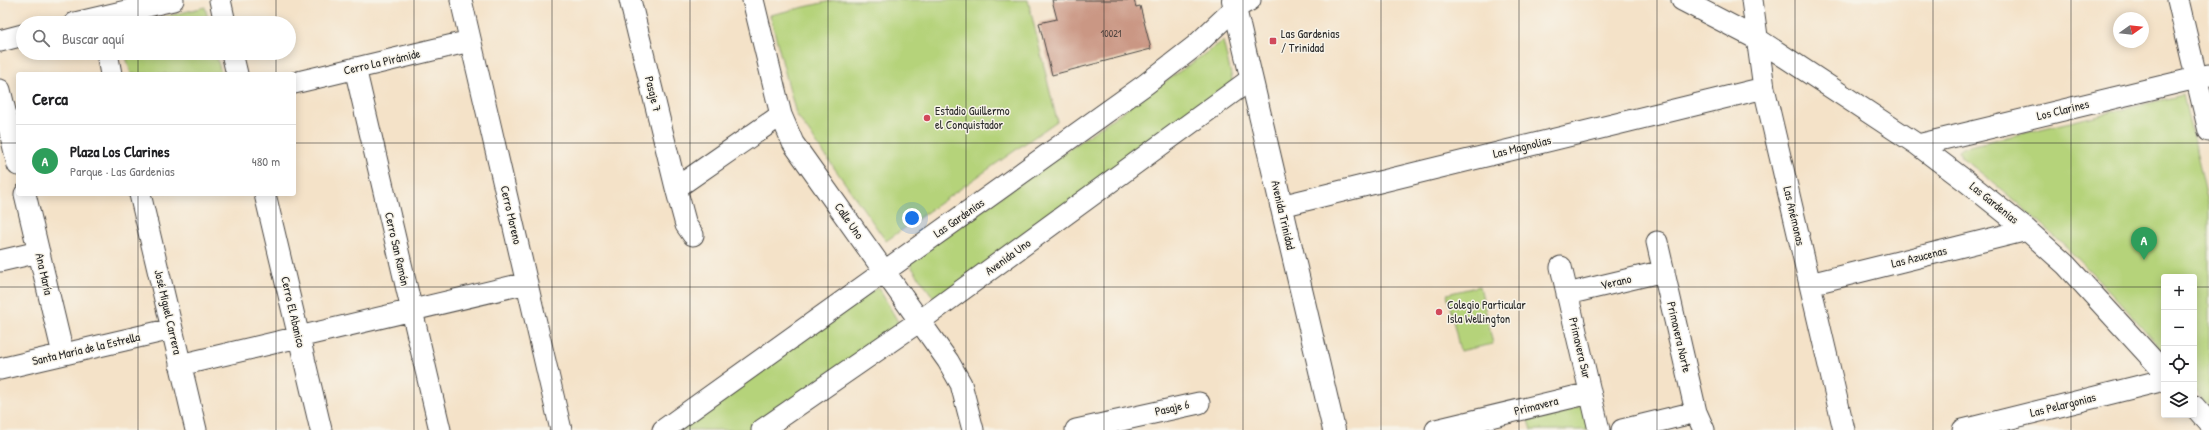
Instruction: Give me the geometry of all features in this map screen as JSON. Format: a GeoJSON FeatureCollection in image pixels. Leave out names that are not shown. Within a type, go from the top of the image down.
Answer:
{"type":"FeatureCollection","features":[{"type":"Feature","properties":{"kind":"main road","name":"Avenida Trinidad"},"geometry":{"type":"LineString","coordinates":[[1239,3],[1251,79],[1334,430]]}},
{"type":"Feature","properties":{"kind":"street"},"geometry":{"type":"LineString","coordinates":[[97,14],[173,0]]}},
{"type":"Feature","properties":{"kind":"street"},"geometry":{"type":"LineString","coordinates":[[220,0],[223,16]]}},
{"type":"Feature","properties":{"kind":"street","name":"Cerro Moreno"},"geometry":{"type":"LineString","coordinates":[[461,0],[561,430]]}},
{"type":"Feature","properties":{"kind":"street","name":"Pasaje 7"},"geometry":{"type":"LineString","coordinates":[[630,0],[676,188],[686,224],[693,235]]}},
{"type":"Feature","properties":{"kind":"street","name":"Calle Uno"},"geometry":{"type":"LineString","coordinates":[[753,0],[781,115],[793,143],[884,271],[921,320],[955,372],[965,396],[973,430]]}},
{"type":"Feature","properties":{"kind":"street","name":"Las Gardenias"},"geometry":{"type":"LineString","coordinates":[[1682,0],[1759,40],[1918,145],[2028,230],[2066,265],[2161,369]]}},
{"type":"Feature","properties":{"kind":"street","name":"Las Anémonas"},"geometry":{"type":"LineString","coordinates":[[1752,0],[1759,40],[1763,84],[1844,430]]}},
{"type":"Feature","properties":{"kind":"street"},"geometry":{"type":"LineString","coordinates":[[2178,0],[2203,76],[2209,131]]}},
{"type":"Feature","properties":{"kind":"street","name":"Las Gardenias"},"geometry":{"type":"LineString","coordinates":[[663,430],[1162,73],[1195,46],[1239,3]]}},
{"type":"Feature","properties":{"kind":"street"},"geometry":{"type":"LineString","coordinates":[[0,41],[16,37]]}},
{"type":"Feature","properties":{"kind":"street","name":"Cerro La Pirámide"},"geometry":{"type":"LineString","coordinates":[[296,83],[470,41]]}},
{"type":"Feature","properties":{"kind":"street"},"geometry":{"type":"LineString","coordinates":[[108,60],[111,72]]}},
{"type":"Feature","properties":{"kind":"street"},"geometry":{"type":"LineString","coordinates":[[234,60],[237,72]]}},
{"type":"Feature","properties":{"kind":"street"},"geometry":{"type":"LineString","coordinates":[[1763,84],[1776,71],[1797,66]]}},
{"type":"Feature","properties":{"kind":"street","name":"Cerro San Ramón"},"geometry":{"type":"LineString","coordinates":[[355,68],[440,430]]}},
{"type":"Feature","properties":{"kind":"street","name":"Los Clarines"},"geometry":{"type":"LineString","coordinates":[[1918,145],[2203,76]]}},
{"type":"Feature","properties":{"kind":"street","name":"Avenida Uno"},"geometry":{"type":"LineString","coordinates":[[762,430],[921,320],[1251,79]]}},
{"type":"Feature","properties":{"kind":"street","name":"Las Magnolias"},"geometry":{"type":"LineString","coordinates":[[1281,206],[1763,84]]}},
{"type":"Feature","properties":{"kind":"street"},"geometry":{"type":"LineString","coordinates":[[0,90],[11,160]]}},
{"type":"Feature","properties":{"kind":"street"},"geometry":{"type":"LineString","coordinates":[[676,188],[781,115]]}},
{"type":"Feature","properties":{"kind":"street","name":"Ana María"},"geometry":{"type":"LineString","coordinates":[[25,196],[63,354]]}},
{"type":"Feature","properties":{"kind":"street","name":"José Miguel Carrera"},"geometry":{"type":"LineString","coordinates":[[140,196],[196,430]]}},
{"type":"Feature","properties":{"kind":"street","name":"Cerro El Abanico"},"geometry":{"type":"LineString","coordinates":[[265,196],[321,430]]}},
{"type":"Feature","properties":{"kind":"street","name":"Las Azucenas"},"geometry":{"type":"LineString","coordinates":[[1810,284],[2028,230]]}},
{"type":"Feature","properties":{"kind":"street","name":"Primavera Norte"},"geometry":{"type":"LineString","coordinates":[[1657,242],[1700,421]]}},
{"type":"Feature","properties":{"kind":"street"},"geometry":{"type":"LineString","coordinates":[[0,261],[38,252]]}},
{"type":"Feature","properties":{"kind":"street","name":"Primavera Sur"},"geometry":{"type":"LineString","coordinates":[[1561,267],[1599,430]]}},
{"type":"Feature","properties":{"kind":"street","name":"Verano"},"geometry":{"type":"LineString","coordinates":[[1567,294],[1664,271]]}},
{"type":"Feature","properties":{"kind":"street"},"geometry":{"type":"LineString","coordinates":[[180,365],[527,283]]}},
{"type":"Feature","properties":{"kind":"street","name":"Santa María de la Estrella"},"geometry":{"type":"LineString","coordinates":[[0,369],[172,330]]}},
{"type":"Feature","properties":{"kind":"street","name":"Las Pelargonias"},"geometry":{"type":"LineString","coordinates":[[1963,430],[2161,381]]}},
{"type":"Feature","properties":{"kind":"street","name":"Primavera"},"geometry":{"type":"LineString","coordinates":[[1436,430],[1474,426],[1590,393]]}},
{"type":"Feature","properties":{"kind":"street","name":"Pasaje 6"},"geometry":{"type":"LineString","coordinates":[[1076,430],[1199,402]]}},
{"type":"Feature","properties":{"kind":"street"},"geometry":{"type":"LineString","coordinates":[[2197,409],[2209,423]]}},
{"type":"Feature","properties":{"kind":"street"},"geometry":{"type":"LineString","coordinates":[[1622,430],[1700,421]]}},
{"type":"Feature","properties":{"kind":"green space","name":"Estadio Guillermo el Conquistador"},"geometry":{"type":"Polygon","coordinates":[[[835,0],[1028,0],[1057,121],[886,241],[796,114],[770,15],[835,0]]]}},
{"type":"Feature","properties":{"kind":"green space"},"geometry":{"type":"Polygon","coordinates":[[[205,7],[207,16],[168,16],[205,7]]]}},
{"type":"Feature","properties":{"kind":"green space"},"geometry":{"type":"Polygon","coordinates":[[[1223,41],[1233,83],[936,301],[908,262],[1223,41]]]}},
{"type":"Feature","properties":{"kind":"green space"},"geometry":{"type":"Polygon","coordinates":[[[127,60],[218,60],[221,72],[130,72],[127,60]]]}},
{"type":"Feature","properties":{"kind":"green space"},"geometry":{"type":"Polygon","coordinates":[[[2183,95],[2209,207],[2209,409],[2197,394],[2197,274],[2161,274],[2161,349],[2117,299],[2068,249],[2043,225],[1961,157],[1959,150],[1965,147],[2183,95]]]}},
{"type":"Feature","properties":{"kind":"green space"},"geometry":{"type":"Polygon","coordinates":[[[1480,286],[1493,344],[1460,351],[1447,294],[1480,286]]]}},
{"type":"Feature","properties":{"kind":"green space"},"geometry":{"type":"Polygon","coordinates":[[[878,287],[901,327],[749,430],[675,430],[878,287]]]}},
{"type":"Feature","properties":{"kind":"green space"},"geometry":{"type":"Polygon","coordinates":[[[1589,404],[1595,428],[1586,430],[1531,430],[1528,420],[1589,404]]]}},
{"type":"Feature","properties":{"kind":"building"},"geometry":{"type":"Polygon","coordinates":[[[1052,0],[1134,0],[1136,7],[1140,6],[1151,49],[1052,75],[1039,23],[1057,19],[1052,0]]]}},
{"type":"Feature","properties":{"kind":"place","name":"Las Gardenias / Trinidad"},"geometry":{"type":"Point","coordinates":[1273,41]}},
{"type":"Feature","properties":{"kind":"place","name":"Estadio Guillermo el Conquistador"},"geometry":{"type":"Point","coordinates":[927,118]}},
{"type":"Feature","properties":{"kind":"place","name":"Plaza Los Clarines"},"geometry":{"type":"Point","coordinates":[2144,260]}},
{"type":"Feature","properties":{"kind":"place","name":"Colegio Particular Isla Wellington"},"geometry":{"type":"Point","coordinates":[1439,312]}}]}
